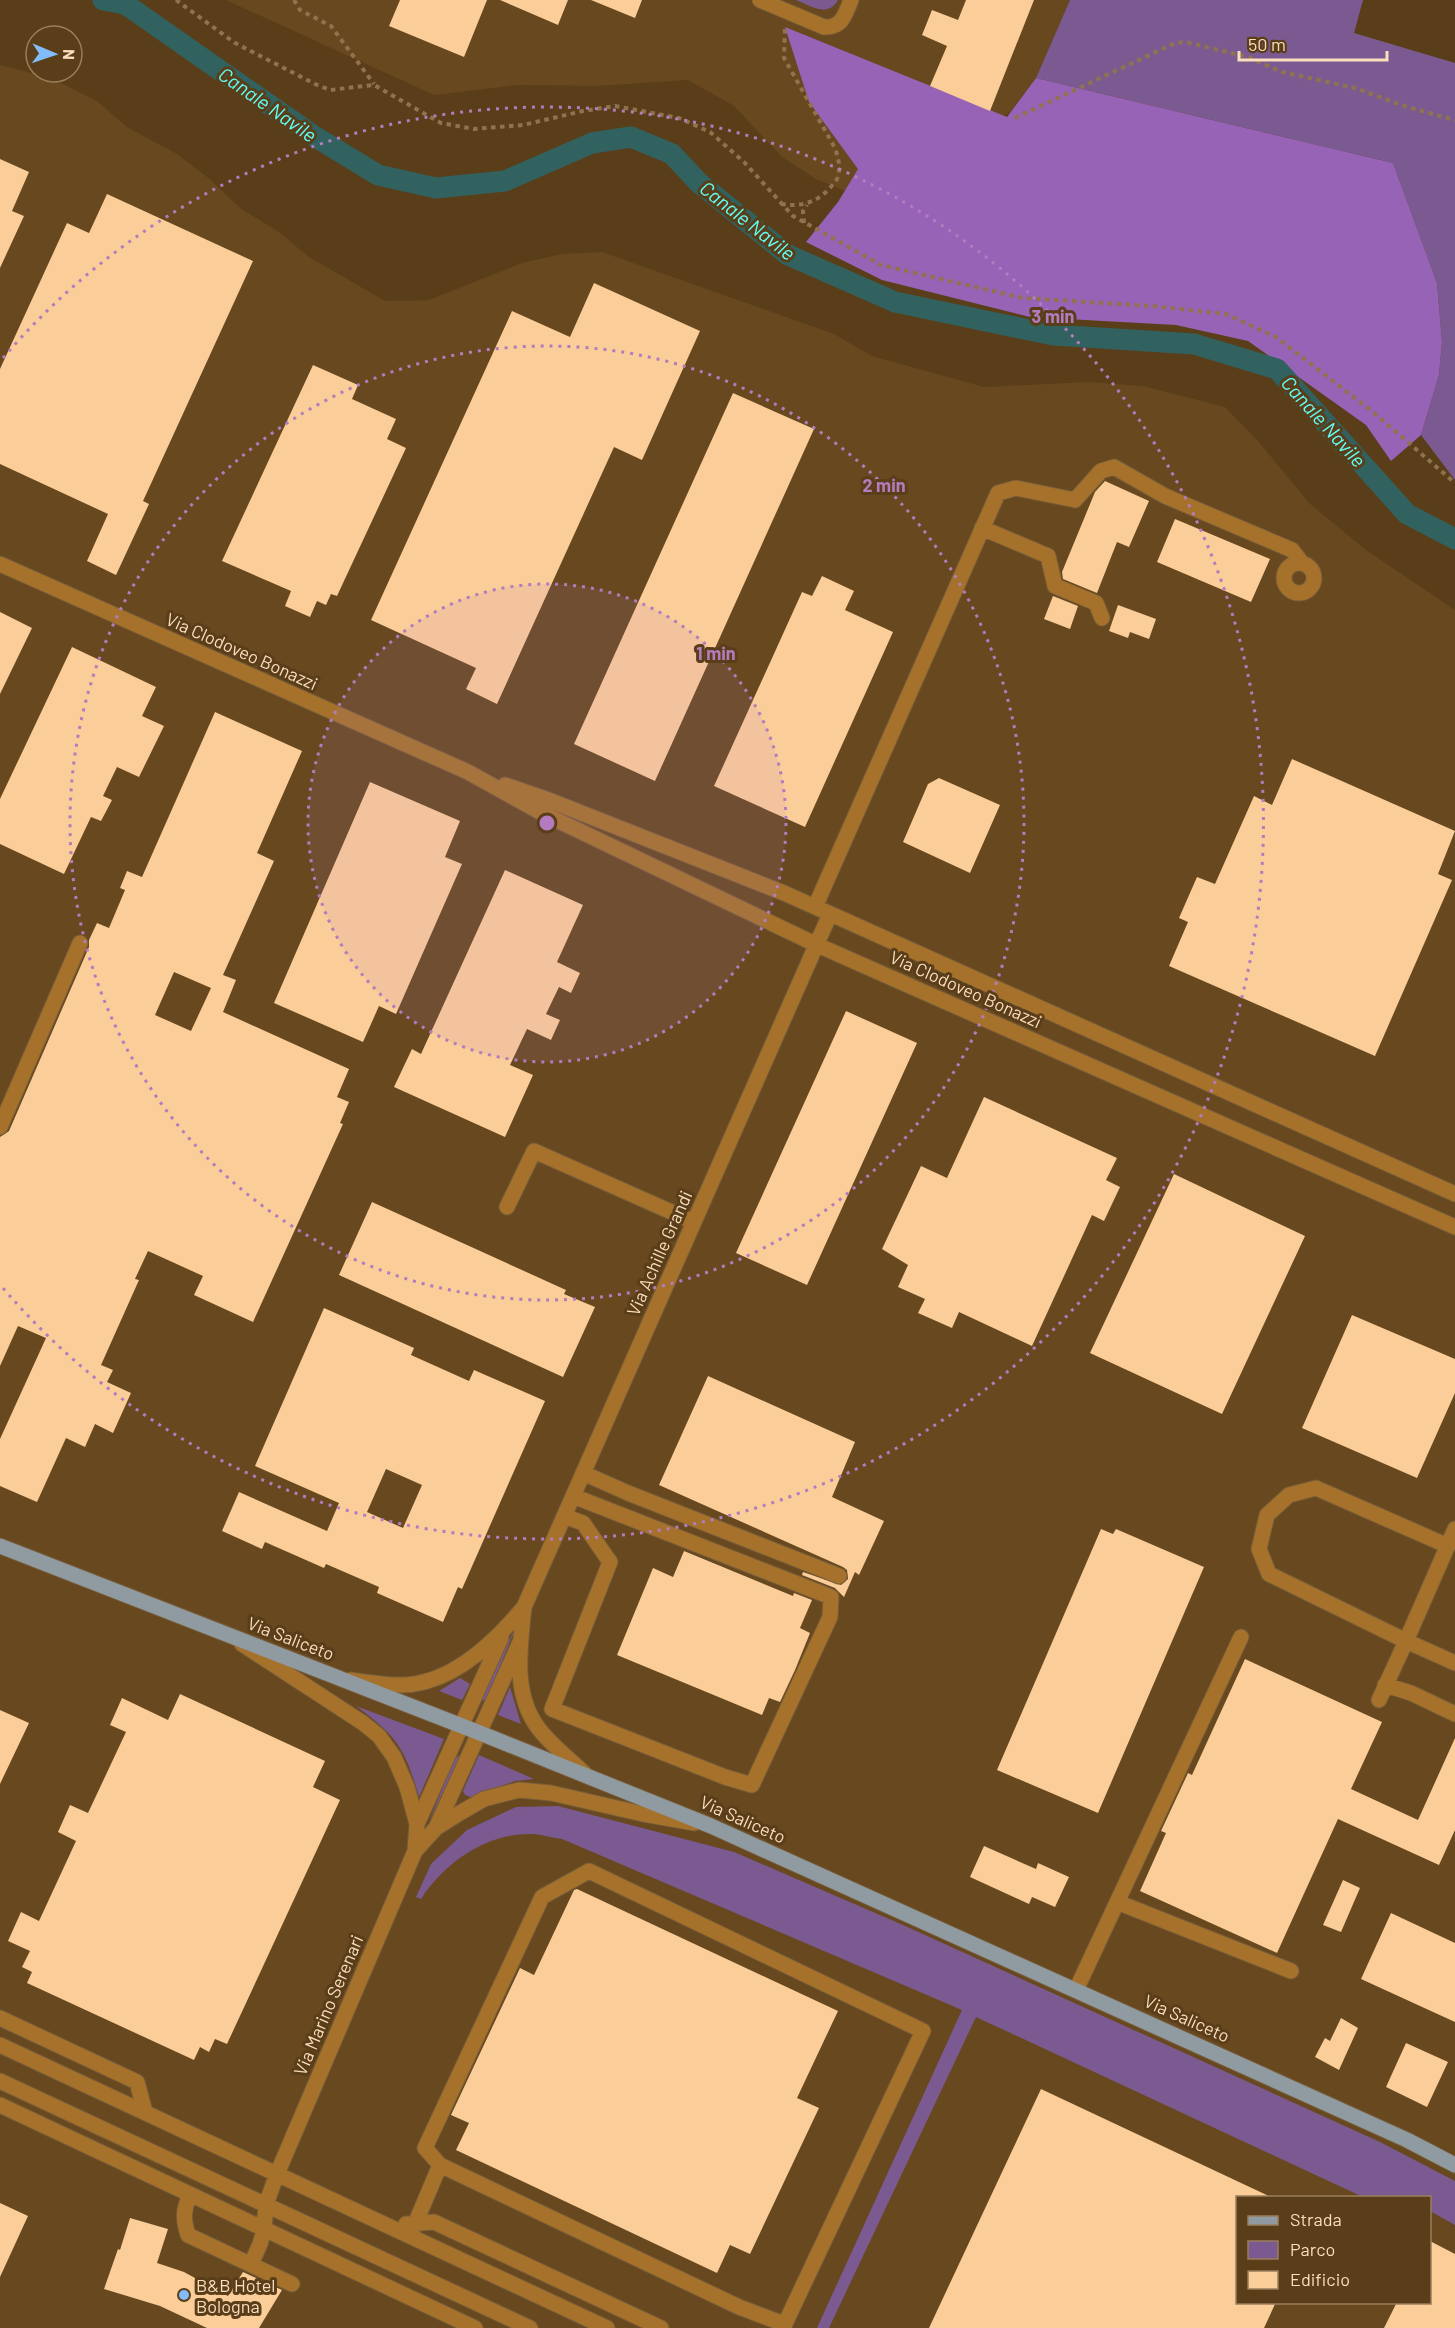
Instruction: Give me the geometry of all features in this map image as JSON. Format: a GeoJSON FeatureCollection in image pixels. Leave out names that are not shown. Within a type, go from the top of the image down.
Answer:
{"type":"FeatureCollection","features":[{"type":"Feature","properties":{"kind":"main road","name":"Via Saliceto"},"geometry":{"type":"LineString","coordinates":[[0,1546],[480,1733],[711,1826],[1397,2135],[1455,2165]]}},
{"type":"Feature","properties":{"kind":"street"},"geometry":{"type":"LineString","coordinates":[[760,0],[824,27],[834,27],[841,22],[851,0]]}},
{"type":"Feature","properties":{"kind":"street"},"geometry":{"type":"LineString","coordinates":[[815,907],[998,493],[1016,488],[1075,500],[1101,471],[1114,467],[1165,496],[1292,550],[1302,563]]}},
{"type":"Feature","properties":{"kind":"street"},"geometry":{"type":"LineString","coordinates":[[982,528],[1048,556],[1055,586],[1096,603],[1102,618]]}},
{"type":"Feature","properties":{"kind":"street","name":"Via Clodoveo Bonazzi"},"geometry":{"type":"LineString","coordinates":[[0,564],[468,772],[546,799],[784,893],[1455,1194]]}},
{"type":"Feature","properties":{"kind":"street","name":"Via Clodoveo Bonazzi"},"geometry":{"type":"LineString","coordinates":[[468,772],[540,812],[815,944],[1455,1227]]}},
{"type":"Feature","properties":{"kind":"street","name":"Via Achille Grandi"},"geometry":{"type":"LineString","coordinates":[[344,1680],[403,1685],[430,1680],[477,1655],[503,1632],[524,1607],[830,914]]}},
{"type":"Feature","properties":{"kind":"street"},"geometry":{"type":"LineString","coordinates":[[0,1127],[80,943]]}},
{"type":"Feature","properties":{"kind":"street"},"geometry":{"type":"LineString","coordinates":[[507,1207],[534,1151],[694,1222]]}},
{"type":"Feature","properties":{"kind":"street"},"geometry":{"type":"LineString","coordinates":[[583,1473],[639,1498],[838,1576]]}},
{"type":"Feature","properties":{"kind":"street"},"geometry":{"type":"LineString","coordinates":[[1448,1546],[1316,1488],[1289,1495],[1267,1515],[1259,1549],[1269,1574],[1455,1663]]}},
{"type":"Feature","properties":{"kind":"street"},"geometry":{"type":"LineString","coordinates":[[564,1516],[583,1523],[610,1562],[552,1709],[725,1777],[752,1785],[830,1617],[831,1597],[573,1496]]}},
{"type":"Feature","properties":{"kind":"street"},"geometry":{"type":"LineString","coordinates":[[1379,1700],[1455,1529]]}},
{"type":"Feature","properties":{"kind":"street","name":"Via Achille Grandi"},"geometry":{"type":"LineString","coordinates":[[524,1607],[519,1671],[524,1701],[539,1729],[586,1775]]}},
{"type":"Feature","properties":{"kind":"street","name":"Via Achille Grandi"},"geometry":{"type":"LineString","coordinates":[[462,1726],[503,1632]]}},
{"type":"Feature","properties":{"kind":"street","name":"Via Marino Serenari"},"geometry":{"type":"LineString","coordinates":[[224,1633],[363,1723],[379,1736],[394,1757],[417,1824]]}},
{"type":"Feature","properties":{"kind":"street"},"geometry":{"type":"LineString","coordinates":[[1076,1990],[1241,1637]]}},
{"type":"Feature","properties":{"kind":"street","name":"Via Achille Grandi"},"geometry":{"type":"LineString","coordinates":[[480,1733],[521,1640]]}},
{"type":"Feature","properties":{"kind":"street"},"geometry":{"type":"LineString","coordinates":[[1385,1685],[1411,1693],[1455,1714]]}},
{"type":"Feature","properties":{"kind":"street","name":"Via Marino Serenari"},"geometry":{"type":"LineString","coordinates":[[250,2264],[264,2230],[266,2204],[277,2174],[415,1851],[417,1824],[462,1726]]}},
{"type":"Feature","properties":{"kind":"street","name":"Via Marino Serenari"},"geometry":{"type":"LineString","coordinates":[[436,1828],[480,1733]]}},
{"type":"Feature","properties":{"kind":"street","name":"Via Marino Serenari"},"geometry":{"type":"LineString","coordinates":[[415,1851],[436,1828],[484,1799],[519,1790],[551,1793],[643,1814],[711,1826]]}},
{"type":"Feature","properties":{"kind":"street"},"geometry":{"type":"LineString","coordinates":[[589,1871],[923,2031],[783,2326],[440,2165],[425,2148],[542,1897],[589,1871]]}},
{"type":"Feature","properties":{"kind":"street"},"geometry":{"type":"LineString","coordinates":[[1117,1902],[1291,1971]]}},
{"type":"Feature","properties":{"kind":"street"},"geometry":{"type":"LineString","coordinates":[[0,2018],[138,2082],[145,2112]]}},
{"type":"Feature","properties":{"kind":"street"},"geometry":{"type":"LineString","coordinates":[[26,2057],[37,2035]]}},
{"type":"Feature","properties":{"kind":"street"},"geometry":{"type":"LineString","coordinates":[[0,2045],[387,2225],[413,2230],[608,2328]]}},
{"type":"Feature","properties":{"kind":"street"},"geometry":{"type":"LineString","coordinates":[[1,2083],[530,2328]]}},
{"type":"Feature","properties":{"kind":"street"},"geometry":{"type":"LineString","coordinates":[[0,2105],[475,2328]]}},
{"type":"Feature","properties":{"kind":"street"},"geometry":{"type":"LineString","coordinates":[[131,2167],[141,2146]]}},
{"type":"Feature","properties":{"kind":"street"},"geometry":{"type":"LineString","coordinates":[[413,2230],[440,2165]]}},
{"type":"Feature","properties":{"kind":"street"},"geometry":{"type":"LineString","coordinates":[[190,2195],[183,2210],[188,2235],[292,2284]]}},
{"type":"Feature","properties":{"kind":"street"},"geometry":{"type":"LineString","coordinates":[[413,2230],[434,2222],[662,2328]]}},
{"type":"Feature","properties":{"kind":"path"},"geometry":{"type":"LineString","coordinates":[[176,0],[235,43],[315,84],[330,90],[374,84]]}},
{"type":"Feature","properties":{"kind":"path"},"geometry":{"type":"LineString","coordinates":[[294,0],[300,10],[331,26],[374,84],[441,123],[474,129],[523,125],[615,106],[679,118],[711,132],[744,162],[781,204],[804,223],[881,265],[1023,298],[1152,306],[1226,314],[1276,337],[1373,412],[1455,483]]}},
{"type":"Feature","properties":{"kind":"path"},"geometry":{"type":"LineString","coordinates":[[781,204],[793,206],[808,204],[823,195],[838,179],[840,163],[835,148],[784,58],[783,44],[787,11]]}},
{"type":"Feature","properties":{"kind":"path"},"geometry":{"type":"LineString","coordinates":[[1015,118],[1175,43],[1186,42],[1248,57],[1282,72],[1355,88],[1407,107],[1455,120]]}},
{"type":"Feature","properties":{"kind":"path"},"geometry":{"type":"LineString","coordinates":[[804,223],[803,211],[808,204]]}},
{"type":"Feature","properties":{"kind":"shaded area"},"geometry":{"type":"Polygon","coordinates":[[[226,0],[1070,0],[1036,78],[1010,112],[956,148],[897,212],[816,179],[782,157],[734,106],[688,80],[597,86],[518,85],[434,95],[226,0]]]}},
{"type":"Feature","properties":{"kind":"shaded area"},"geometry":{"type":"Polygon","coordinates":[[[785,27],[1007,117],[1036,78],[1393,163],[1437,283],[1442,342],[1439,375],[1421,435],[1391,461],[1366,425],[1248,341],[1176,325],[1030,317],[882,280],[806,242],[838,202],[858,169],[809,102],[785,27]]]}},
{"type":"Feature","properties":{"kind":"shaded area"},"geometry":{"type":"Polygon","coordinates":[[[0,65],[24,71],[24,84],[63,84],[97,101],[127,127],[177,154],[211,180],[241,209],[279,232],[309,257],[385,301],[429,300],[522,263],[562,254],[602,252],[834,334],[872,356],[984,387],[1088,382],[1143,386],[1225,407],[1258,441],[1309,503],[1366,550],[1455,610],[1455,2328],[0,2328],[0,65]]]}},
{"type":"Feature","properties":{"kind":"green space"},"geometry":{"type":"Polygon","coordinates":[[[796,0],[838,0],[829,8],[819,9],[796,0]]]}},
{"type":"Feature","properties":{"kind":"green space"},"geometry":{"type":"Polygon","coordinates":[[[1070,0],[1363,0],[1354,33],[1455,63],[1455,480],[1421,435],[1439,375],[1442,342],[1437,283],[1393,163],[1036,78],[1070,0]]]}},
{"type":"Feature","properties":{"kind":"green space"},"geometry":{"type":"Polygon","coordinates":[[[518,1622],[487,1698],[481,1702],[482,1696],[518,1622]]]}},
{"type":"Feature","properties":{"kind":"green space"},"geometry":{"type":"Polygon","coordinates":[[[460,1678],[470,1684],[462,1700],[439,1691],[460,1678]]]}},
{"type":"Feature","properties":{"kind":"green space"},"geometry":{"type":"Polygon","coordinates":[[[510,1687],[521,1724],[498,1715],[510,1687]]]}},
{"type":"Feature","properties":{"kind":"green space"},"geometry":{"type":"Polygon","coordinates":[[[356,1706],[444,1739],[419,1797],[409,1766],[398,1744],[381,1726],[356,1706]]]}},
{"type":"Feature","properties":{"kind":"green space"},"geometry":{"type":"Polygon","coordinates":[[[459,1755],[458,1761],[428,1824],[454,1760],[459,1755]]]}},
{"type":"Feature","properties":{"kind":"green space"},"geometry":{"type":"Polygon","coordinates":[[[479,1755],[534,1779],[515,1781],[471,1797],[465,1795],[463,1791],[479,1755]]]}},
{"type":"Feature","properties":{"kind":"green space"},"geometry":{"type":"Polygon","coordinates":[[[558,1806],[734,1852],[903,1925],[1380,2142],[1455,2181],[1455,2225],[1431,2212],[1431,2196],[1361,2196],[976,2017],[829,2328],[817,2328],[962,2010],[562,1839],[534,1834],[517,1835],[484,1844],[469,1852],[442,1873],[421,1899],[416,1897],[431,1864],[467,1830],[516,1807],[558,1806]]]}},
{"type":"Feature","properties":{"kind":"building"},"geometry":{"type":"Polygon","coordinates":[[[400,0],[487,0],[464,57],[389,26],[400,0]]]}},
{"type":"Feature","properties":{"kind":"building"},"geometry":{"type":"Polygon","coordinates":[[[500,0],[568,0],[558,25],[500,0]]]}},
{"type":"Feature","properties":{"kind":"building"},"geometry":{"type":"Polygon","coordinates":[[[591,0],[642,0],[635,18],[591,0]]]}},
{"type":"Feature","properties":{"kind":"building"},"geometry":{"type":"Polygon","coordinates":[[[966,0],[1034,0],[990,111],[930,86],[947,46],[922,35],[932,10],[958,20],[966,0]]]}},
{"type":"Feature","properties":{"kind":"building"},"geometry":{"type":"Polygon","coordinates":[[[0,159],[29,172],[12,211],[24,216],[0,268],[0,159]]]}},
{"type":"Feature","properties":{"kind":"building"},"geometry":{"type":"Polygon","coordinates":[[[107,194],[253,261],[143,501],[149,504],[116,575],[87,561],[108,514],[0,464],[0,369],[67,223],[89,233],[107,194]]]}},
{"type":"Feature","properties":{"kind":"building"},"geometry":{"type":"Polygon","coordinates":[[[594,283],[700,331],[642,460],[614,447],[497,704],[466,689],[476,668],[371,620],[512,311],[570,337],[594,283]]]}},
{"type":"Feature","properties":{"kind":"building"},"geometry":{"type":"Polygon","coordinates":[[[313,365],[358,385],[352,399],[396,419],[387,439],[406,448],[337,596],[331,594],[326,605],[317,601],[310,617],[285,606],[291,591],[222,561],[313,365]]]}},
{"type":"Feature","properties":{"kind":"building"},"geometry":{"type":"Polygon","coordinates":[[[733,393],[814,429],[655,781],[574,744],[733,393]]]}},
{"type":"Feature","properties":{"kind":"building"},"geometry":{"type":"Polygon","coordinates":[[[1105,481],[1149,501],[1129,547],[1117,542],[1097,593],[1063,579],[1062,572],[1095,492],[1105,481]]]}},
{"type":"Feature","properties":{"kind":"building"},"geometry":{"type":"Polygon","coordinates":[[[1175,519],[1270,559],[1251,602],[1157,562],[1175,519]]]}},
{"type":"Feature","properties":{"kind":"building"},"geometry":{"type":"Polygon","coordinates":[[[822,576],[854,591],[845,610],[893,632],[805,827],[714,786],[802,592],[812,596],[822,576]]]}},
{"type":"Feature","properties":{"kind":"building"},"geometry":{"type":"Polygon","coordinates":[[[1053,596],[1078,606],[1070,629],[1044,619],[1053,596]]]}},
{"type":"Feature","properties":{"kind":"building"},"geometry":{"type":"Polygon","coordinates":[[[1118,605],[1156,619],[1149,639],[1130,632],[1128,638],[1109,631],[1118,605]]]}},
{"type":"Feature","properties":{"kind":"building"},"geometry":{"type":"Polygon","coordinates":[[[0,612],[32,628],[0,694],[0,612]]]}},
{"type":"Feature","properties":{"kind":"building"},"geometry":{"type":"Polygon","coordinates":[[[72,647],[156,687],[142,716],[164,726],[139,777],[117,767],[103,796],[112,800],[101,821],[91,817],[64,874],[0,844],[0,799],[72,647]]]}},
{"type":"Feature","properties":{"kind":"building"},"geometry":{"type":"Polygon","coordinates":[[[215,712],[302,751],[257,853],[274,861],[223,975],[236,980],[223,1012],[349,1069],[337,1097],[349,1102],[340,1123],[343,1124],[253,1322],[194,1295],[203,1276],[148,1251],[135,1279],[139,1280],[101,1365],[113,1370],[107,1382],[131,1393],[113,1433],[95,1424],[85,1447],[66,1438],[37,1502],[0,1486],[0,1439],[46,1338],[18,1326],[0,1366],[0,1137],[9,1131],[89,947],[89,940],[97,923],[109,928],[125,890],[120,888],[127,871],[142,877],[215,712]],[[174,972],[155,1015],[191,1031],[211,988],[174,972]]]}},
{"type":"Feature","properties":{"kind":"building"},"geometry":{"type":"Polygon","coordinates":[[[1292,759],[1455,831],[1438,874],[1452,880],[1375,1056],[1169,966],[1188,922],[1179,918],[1197,877],[1215,884],[1254,796],[1272,805],[1292,759]]]}},
{"type":"Feature","properties":{"kind":"building"},"geometry":{"type":"Polygon","coordinates":[[[939,778],[1000,805],[970,873],[903,842],[928,784],[939,778]]]}},
{"type":"Feature","properties":{"kind":"building"},"geometry":{"type":"Polygon","coordinates":[[[370,782],[460,821],[445,857],[462,864],[396,1014],[379,1006],[363,1042],[274,1003],[370,782]]]}},
{"type":"Feature","properties":{"kind":"building"},"geometry":{"type":"Polygon","coordinates":[[[505,870],[583,905],[557,962],[580,973],[571,993],[559,987],[546,1014],[560,1020],[551,1040],[527,1029],[510,1065],[533,1075],[505,1137],[394,1087],[412,1049],[421,1054],[505,870]]]}},
{"type":"Feature","properties":{"kind":"building"},"geometry":{"type":"Polygon","coordinates":[[[846,1011],[917,1043],[807,1285],[736,1253],[846,1011]]]}},
{"type":"Feature","properties":{"kind":"building"},"geometry":{"type":"Polygon","coordinates":[[[984,1097],[1117,1158],[1106,1180],[1120,1187],[1104,1221],[1092,1215],[1032,1346],[959,1312],[952,1328],[918,1313],[925,1299],[898,1287],[908,1265],[882,1249],[921,1166],[947,1178],[984,1097]]]}},
{"type":"Feature","properties":{"kind":"building"},"geometry":{"type":"Polygon","coordinates":[[[1174,1174],[1305,1236],[1222,1414],[1090,1353],[1174,1174]]]}},
{"type":"Feature","properties":{"kind":"building"},"geometry":{"type":"Polygon","coordinates":[[[372,1202],[566,1290],[564,1294],[595,1307],[563,1377],[339,1275],[372,1202]]]}},
{"type":"Feature","properties":{"kind":"building"},"geometry":{"type":"Polygon","coordinates":[[[324,1308],[414,1348],[411,1355],[469,1381],[474,1370],[545,1401],[462,1589],[458,1587],[443,1622],[377,1593],[379,1587],[326,1564],[324,1568],[265,1542],[262,1549],[222,1531],[239,1492],[327,1531],[339,1503],[255,1466],[324,1308]],[[386,1469],[367,1512],[403,1528],[422,1485],[386,1469]]]}},
{"type":"Feature","properties":{"kind":"building"},"geometry":{"type":"Polygon","coordinates":[[[1352,1315],[1455,1359],[1455,1393],[1417,1478],[1302,1428],[1352,1315]]]}},
{"type":"Feature","properties":{"kind":"building"},"geometry":{"type":"Polygon","coordinates":[[[708,1376],[855,1442],[832,1497],[884,1521],[859,1575],[855,1572],[844,1597],[835,1588],[802,1575],[803,1572],[841,1585],[848,1579],[847,1570],[843,1567],[659,1485],[708,1376]]]}},
{"type":"Feature","properties":{"kind":"building"},"geometry":{"type":"Polygon","coordinates":[[[1101,1529],[1113,1534],[1116,1529],[1204,1567],[1098,1813],[997,1770],[1101,1529]]]}},
{"type":"Feature","properties":{"kind":"building"},"geometry":{"type":"Polygon","coordinates":[[[684,1551],[793,1596],[794,1593],[812,1600],[800,1628],[810,1633],[795,1670],[780,1702],[769,1698],[762,1715],[617,1655],[653,1568],[673,1577],[684,1551]]]}},
{"type":"Feature","properties":{"kind":"building"},"geometry":{"type":"Polygon","coordinates":[[[1245,1659],[1382,1722],[1351,1789],[1418,1820],[1455,1738],[1455,1830],[1439,1865],[1338,1819],[1277,1953],[1140,1891],[1166,1833],[1161,1831],[1188,1773],[1192,1775],[1245,1659]]]}},
{"type":"Feature","properties":{"kind":"building"},"geometry":{"type":"Polygon","coordinates":[[[180,1694],[325,1761],[313,1787],[340,1800],[227,2044],[215,2039],[209,2052],[200,2047],[194,2060],[27,1983],[32,1972],[22,1967],[30,1951],[8,1941],[21,1912],[39,1921],[76,1841],[58,1832],[70,1805],[88,1813],[126,1732],[110,1725],[122,1698],[168,1720],[180,1694]]]}},
{"type":"Feature","properties":{"kind":"building"},"geometry":{"type":"Polygon","coordinates":[[[0,1710],[29,1723],[0,1784],[0,1710]]]}},
{"type":"Feature","properties":{"kind":"building"},"geometry":{"type":"Polygon","coordinates":[[[984,1846],[1036,1869],[1038,1863],[1069,1877],[1055,1907],[1032,1897],[1029,1904],[970,1877],[984,1846]]]}},
{"type":"Feature","properties":{"kind":"building"},"geometry":{"type":"Polygon","coordinates":[[[1343,1880],[1360,1888],[1341,1932],[1323,1925],[1343,1880]]]}},
{"type":"Feature","properties":{"kind":"building"},"geometry":{"type":"Polygon","coordinates":[[[577,1889],[838,2011],[797,2098],[819,2108],[750,2254],[730,2245],[717,2273],[456,2150],[469,2123],[451,2115],[520,1968],[534,1975],[574,1890],[577,1889]]]}},
{"type":"Feature","properties":{"kind":"building"},"geometry":{"type":"Polygon","coordinates":[[[1391,1913],[1455,1943],[1455,2022],[1361,1979],[1391,1913]]]}},
{"type":"Feature","properties":{"kind":"building"},"geometry":{"type":"Polygon","coordinates":[[[1341,2018],[1358,2028],[1339,2070],[1315,2057],[1325,2038],[1330,2041],[1341,2018]]]}},
{"type":"Feature","properties":{"kind":"building"},"geometry":{"type":"Polygon","coordinates":[[[1406,2043],[1448,2062],[1427,2107],[1386,2087],[1406,2043]]]}},
{"type":"Feature","properties":{"kind":"building"},"geometry":{"type":"Polygon","coordinates":[[[1041,2089],[1269,2196],[1236,2196],[1236,2304],[1275,2304],[1264,2328],[929,2328],[1041,2089]]]}},
{"type":"Feature","properties":{"kind":"building"},"geometry":{"type":"Polygon","coordinates":[[[0,2203],[28,2216],[0,2277],[0,2203]]]}},
{"type":"Feature","properties":{"kind":"building"},"geometry":{"type":"Polygon","coordinates":[[[130,2218],[168,2229],[157,2263],[184,2272],[228,2296],[243,2272],[282,2290],[259,2328],[207,2328],[160,2306],[104,2289],[130,2218]]]}},
{"type":"Feature","properties":{"kind":"building"},"geometry":{"type":"Polygon","coordinates":[[[1431,2242],[1455,2254],[1455,2328],[1384,2328],[1396,2304],[1431,2304],[1431,2242]]]}},
{"type":"Feature","properties":{"kind":"waterway","name":"Canale Navile"},"geometry":{"type":"LineString","coordinates":[[103,0],[125,4],[314,136],[378,175],[436,188],[505,181],[592,143],[631,137],[672,154],[699,183],[788,255],[895,302],[1053,335],[1194,344],[1277,369],[1407,514],[1455,539]]}},
{"type":"Feature","properties":{"kind":"place","name":"B&B Hotel Bologna"},"geometry":{"type":"Point","coordinates":[184,2295]}}]}
